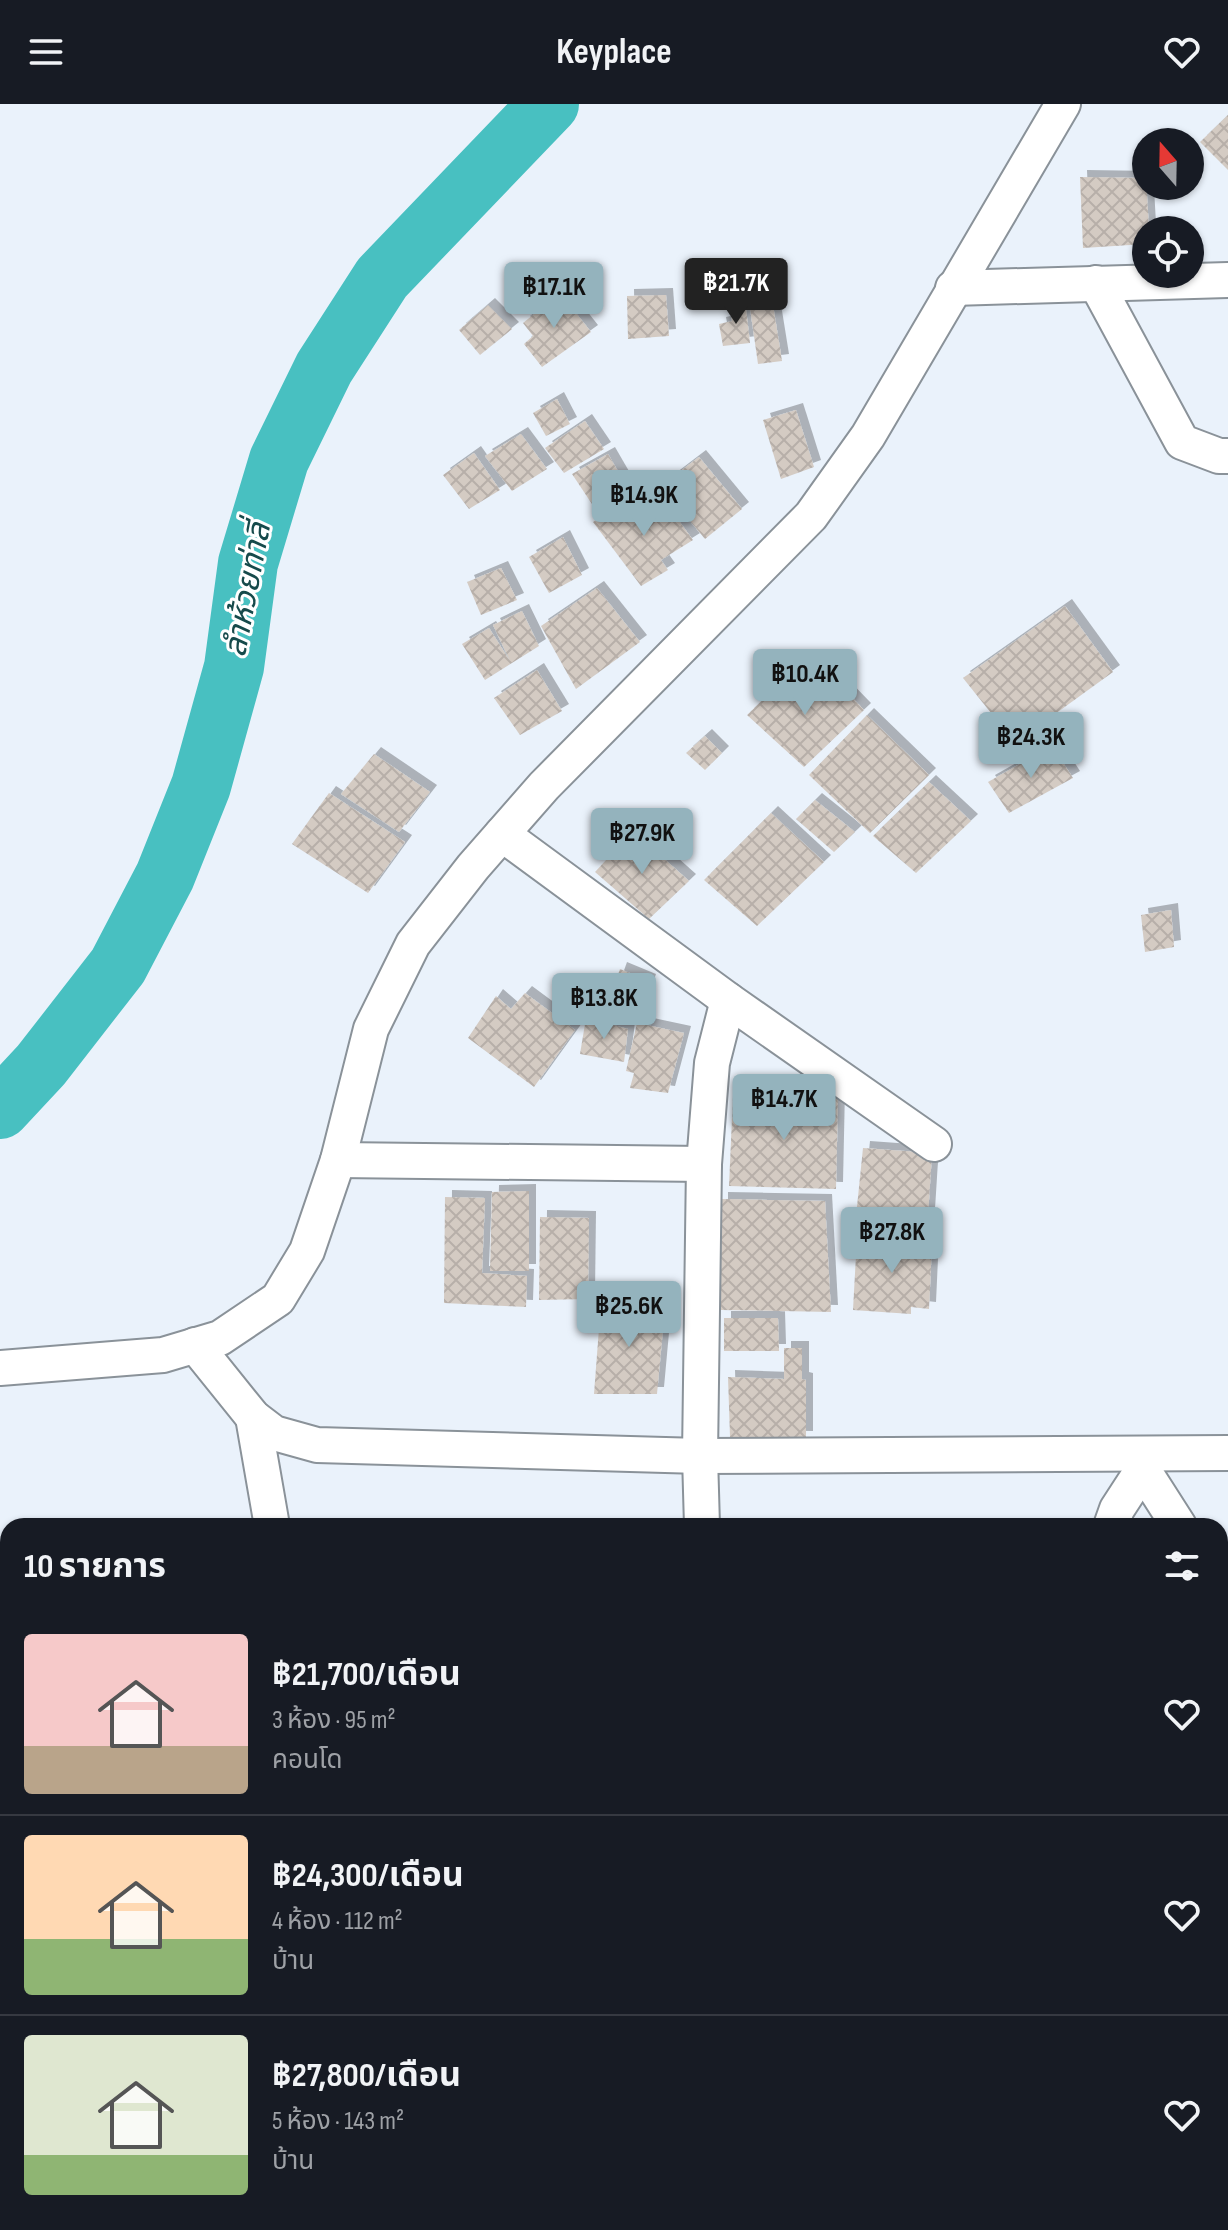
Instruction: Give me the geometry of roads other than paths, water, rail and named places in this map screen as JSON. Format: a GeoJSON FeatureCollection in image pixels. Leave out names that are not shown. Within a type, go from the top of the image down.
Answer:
{"type":"FeatureCollection","features":[{"type":"Feature","properties":{"kind":"street"},"geometry":{"type":"LineString","coordinates":[[0,1368],[163,1355],[220,1338],[278,1299],[307,1251],[338,1160],[371,1029],[413,944],[473,867],[544,786],[811,516],[868,436],[1063,104]]}},
{"type":"Feature","properties":{"kind":"street"},"geometry":{"type":"LineString","coordinates":[[953,288],[1228,280]]}},
{"type":"Feature","properties":{"kind":"street"},"geometry":{"type":"LineString","coordinates":[[1096,283],[1182,442],[1219,456],[1228,456]]}},
{"type":"Feature","properties":{"kind":"street"},"geometry":{"type":"LineString","coordinates":[[502,834],[728,1000],[934,1144]]}},
{"type":"Feature","properties":{"kind":"street"},"geometry":{"type":"LineString","coordinates":[[702,1518],[704,1164],[712,1063],[728,1000]]}},
{"type":"Feature","properties":{"kind":"street"},"geometry":{"type":"LineString","coordinates":[[338,1160],[704,1164]]}},
{"type":"Feature","properties":{"kind":"street"},"geometry":{"type":"LineString","coordinates":[[195,1345],[253,1417],[274,1433],[317,1445],[700,1456],[1138,1462],[1228,1453]]}},
{"type":"Feature","properties":{"kind":"street"},"geometry":{"type":"LineString","coordinates":[[253,1417],[271,1518]]}},
{"type":"Feature","properties":{"kind":"street"},"geometry":{"type":"LineString","coordinates":[[1114,1518],[1138,1462]]}},
{"type":"Feature","properties":{"kind":"street"},"geometry":{"type":"LineString","coordinates":[[1138,1462],[1174,1518]]}},
{"type":"Feature","properties":{"kind":"waterway","name":"ลำห้วยท่าลี่"},"geometry":{"type":"LineString","coordinates":[[0,1109],[41,1065],[118,966],[165,876],[201,786],[234,667],[248,563],[279,460],[324,368],[382,278],[549,104]]}}]}
